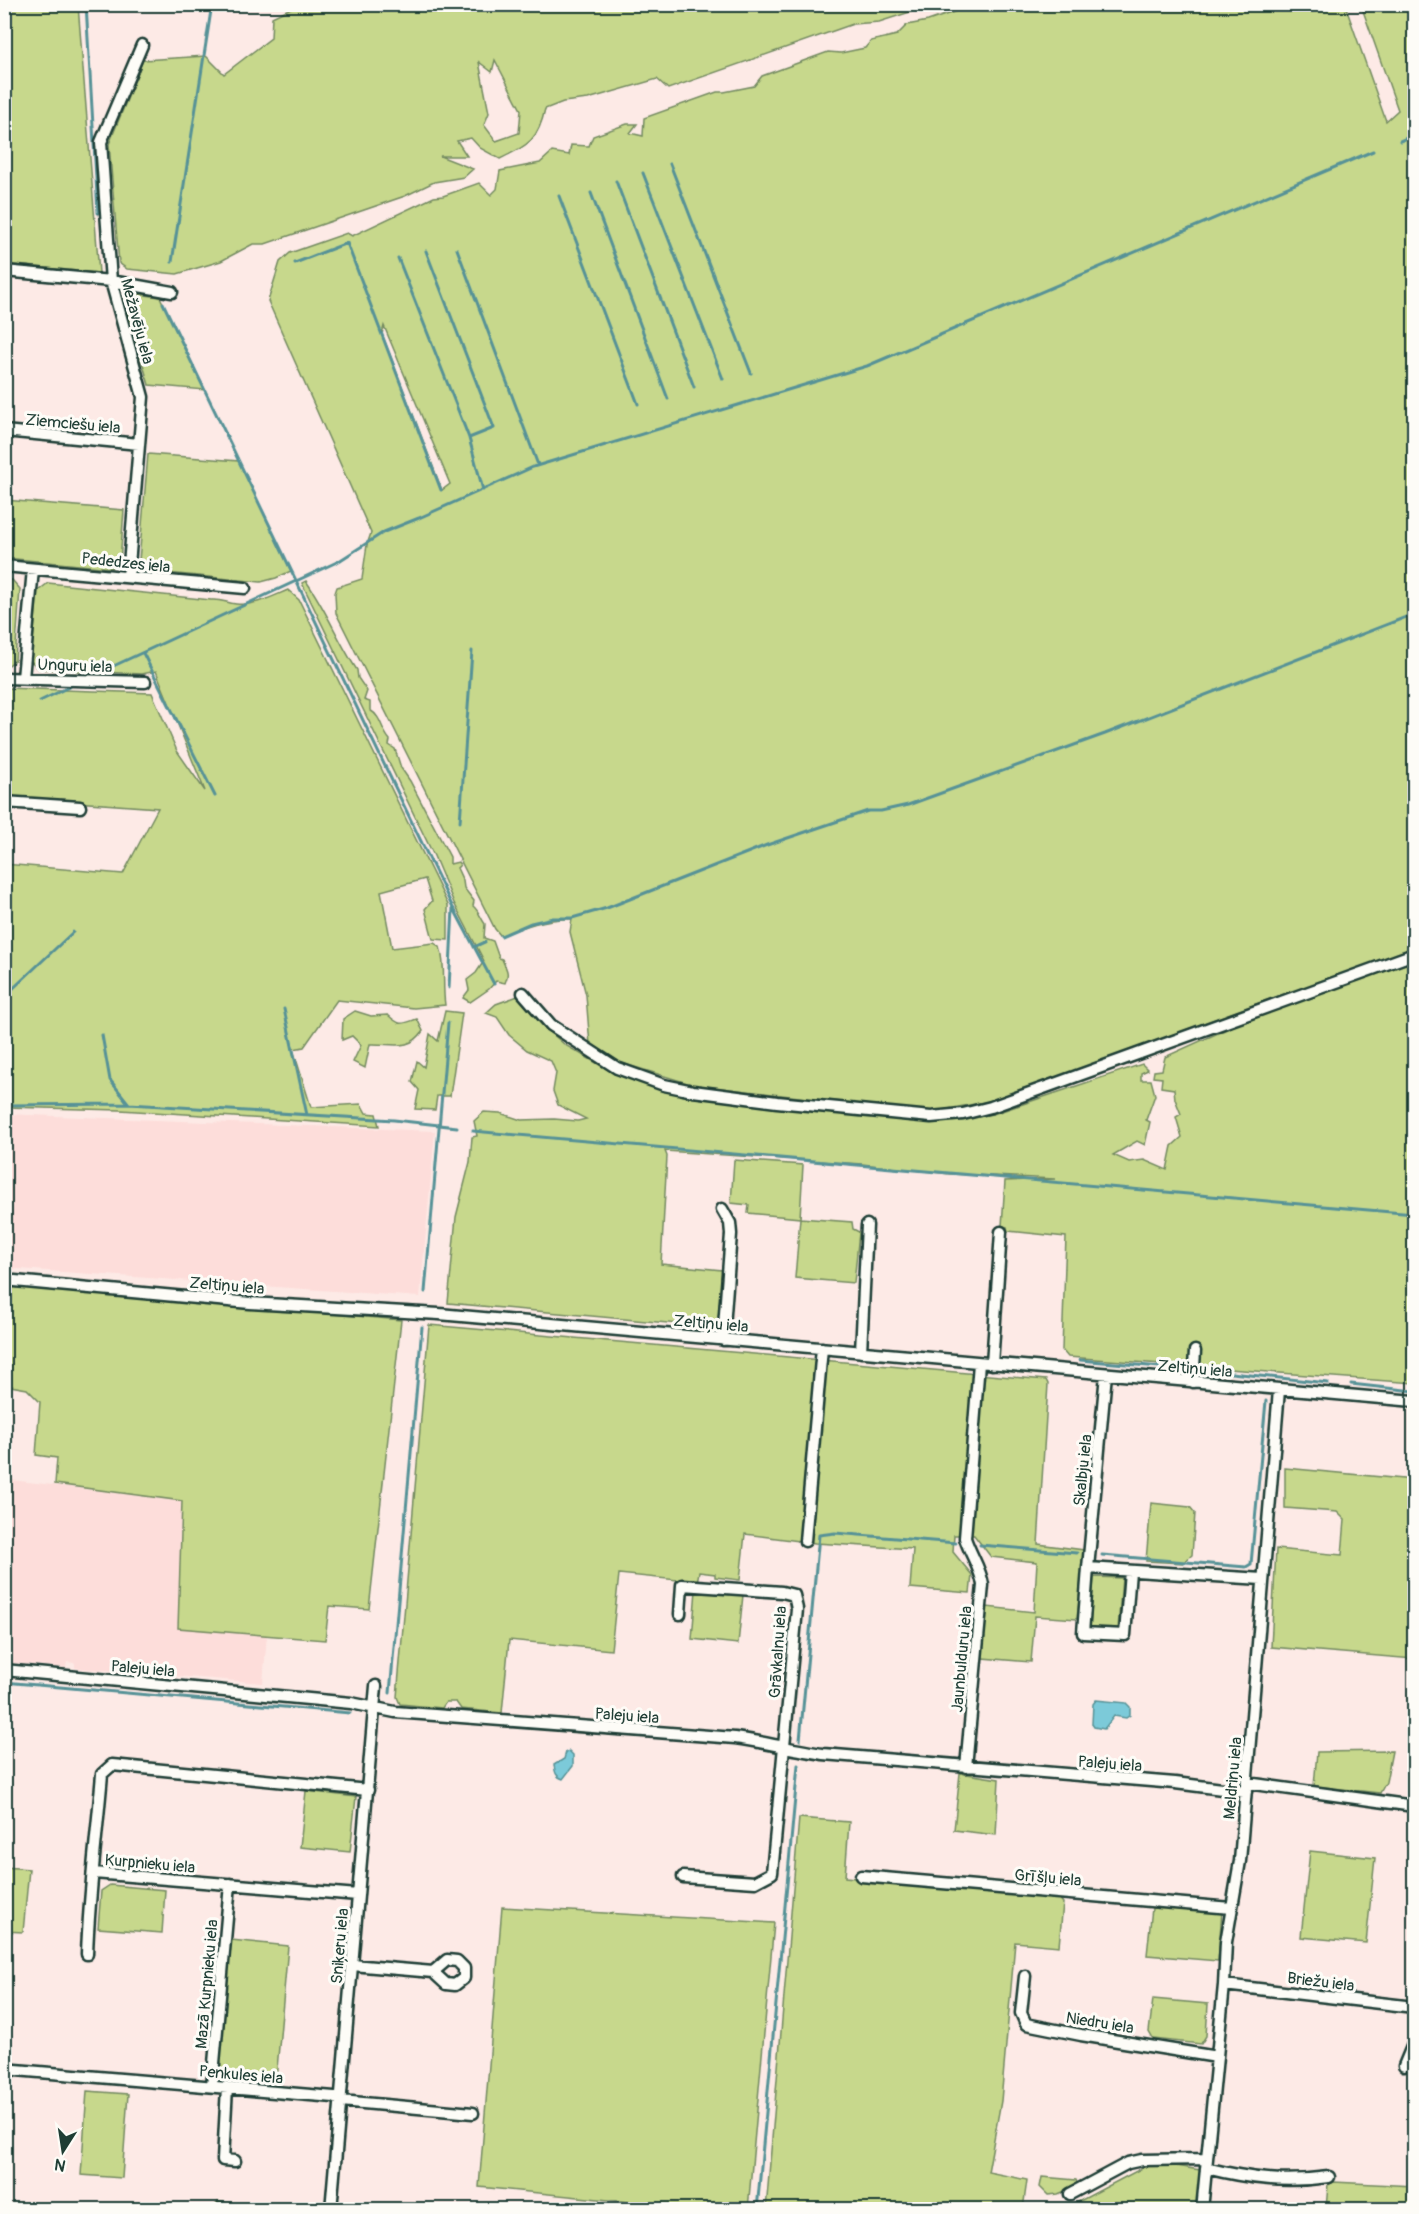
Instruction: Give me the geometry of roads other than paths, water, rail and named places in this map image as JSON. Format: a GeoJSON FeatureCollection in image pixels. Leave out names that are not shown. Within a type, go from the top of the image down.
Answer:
{"type":"FeatureCollection","features":[{"type":"Feature","properties":{"kind":"street","name":"Mežavēju iela"},"geometry":{"type":"LineString","coordinates":[[128,577],[142,397],[111,281],[101,142],[142,45]]}},
{"type":"Feature","properties":{"kind":"street"},"geometry":{"type":"LineString","coordinates":[[4,271],[111,281],[172,292]]}},
{"type":"Feature","properties":{"kind":"street","name":"Ziemciešu iela"},"geometry":{"type":"LineString","coordinates":[[4,431],[139,444]]}},
{"type":"Feature","properties":{"kind":"street","name":"Pededzes iela"},"geometry":{"type":"LineString","coordinates":[[4,566],[245,588]]}},
{"type":"Feature","properties":{"kind":"street"},"geometry":{"type":"LineString","coordinates":[[23,678],[33,569]]}},
{"type":"Feature","properties":{"kind":"street","name":"Unguru iela"},"geometry":{"type":"LineString","coordinates":[[4,678],[145,682]]}},
{"type":"Feature","properties":{"kind":"street"},"geometry":{"type":"LineString","coordinates":[[4,802],[80,807]]}},
{"type":"Feature","properties":{"kind":"street"},"geometry":{"type":"LineString","coordinates":[[523,993],[551,1025],[617,1068],[664,1085],[777,1102],[931,1117],[949,1116],[991,1107],[1414,954]]}},
{"type":"Feature","properties":{"kind":"street"},"geometry":{"type":"LineString","coordinates":[[722,1209],[730,1223],[731,1234],[723,1340]]}},
{"type":"Feature","properties":{"kind":"street"},"geometry":{"type":"LineString","coordinates":[[861,1352],[867,1225]]}},
{"type":"Feature","properties":{"kind":"street"},"geometry":{"type":"LineString","coordinates":[[992,1364],[1001,1232]]}},
{"type":"Feature","properties":{"kind":"street","name":"Zeltiņu iela"},"geometry":{"type":"LineString","coordinates":[[4,1280],[250,1303],[439,1314],[1414,1401]]}},
{"type":"Feature","properties":{"kind":"street"},"geometry":{"type":"LineString","coordinates":[[805,1541],[822,1348]]}},
{"type":"Feature","properties":{"kind":"street"},"geometry":{"type":"LineString","coordinates":[[1193,1382],[1195,1351]]}},
{"type":"Feature","properties":{"kind":"street","name":"Jaunbulduru iela"},"geometry":{"type":"LineString","coordinates":[[966,1767],[983,1585],[982,1576],[971,1556],[965,1538],[980,1363]]}},
{"type":"Feature","properties":{"kind":"street","name":"Skalbju iela"},"geometry":{"type":"LineString","coordinates":[[1106,1374],[1083,1633],[1125,1635],[1130,1571]]}},
{"type":"Feature","properties":{"kind":"street","name":"Meldriņu iela"},"geometry":{"type":"LineString","coordinates":[[1202,2210],[1224,1985],[1226,1942],[1240,1861],[1279,1390]]}},
{"type":"Feature","properties":{"kind":"street"},"geometry":{"type":"LineString","coordinates":[[1088,1568],[1262,1579]]}},
{"type":"Feature","properties":{"kind":"street","name":"Grāvkalnu iela"},"geometry":{"type":"LineString","coordinates":[[680,1614],[682,1585],[782,1592],[794,1595],[797,1609],[785,1746]]}},
{"type":"Feature","properties":{"kind":"street","name":"Paleju iela"},"geometry":{"type":"LineString","coordinates":[[4,1670],[340,1702],[395,1712],[735,1738],[824,1754],[1246,1788],[1414,1806]]}},
{"type":"Feature","properties":{"kind":"street","name":"Sniķeru iela"},"geometry":{"type":"LineString","coordinates":[[331,2210],[376,1686]]}},
{"type":"Feature","properties":{"kind":"street"},"geometry":{"type":"LineString","coordinates":[[683,1877],[755,1882],[772,1873],[785,1746]]}},
{"type":"Feature","properties":{"kind":"street","name":"Kurpnieku iela"},"geometry":{"type":"LineString","coordinates":[[358,1895],[94,1873],[102,1774],[112,1765],[368,1790]]}},
{"type":"Feature","properties":{"kind":"street"},"geometry":{"type":"LineString","coordinates":[[87,1954],[89,1895],[94,1873]]}},
{"type":"Feature","properties":{"kind":"street","name":"Grīšļu iela"},"geometry":{"type":"LineString","coordinates":[[861,1876],[1231,1908]]}},
{"type":"Feature","properties":{"kind":"street","name":"Mazā Kurpnieku iela"},"geometry":{"type":"LineString","coordinates":[[212,2086],[230,1884]]}},
{"type":"Feature","properties":{"kind":"street"},"geometry":{"type":"LineString","coordinates":[[352,1965],[433,1972]]}},
{"type":"Feature","properties":{"kind":"street","name":"Niedru iela"},"geometry":{"type":"LineString","coordinates":[[1025,1976],[1021,2013],[1026,2024],[1081,2036],[1217,2057]]}},
{"type":"Feature","properties":{"kind":"street","name":"Briežu iela"},"geometry":{"type":"LineString","coordinates":[[1224,1985],[1414,2007]]}},
{"type":"Feature","properties":{"kind":"street"},"geometry":{"type":"LineString","coordinates":[[1404,2066],[1414,2042]]}},
{"type":"Feature","properties":{"kind":"street","name":"Penkules iela"},"geometry":{"type":"LineString","coordinates":[[4,2069],[334,2097],[341,2102],[473,2113]]}},
{"type":"Feature","properties":{"kind":"street"},"geometry":{"type":"LineString","coordinates":[[227,2087],[219,2162],[235,2161]]}},
{"type":"Feature","properties":{"kind":"street"},"geometry":{"type":"LineString","coordinates":[[1070,2194],[1128,2163],[1142,2160],[1206,2164],[1266,2180],[1329,2177]]}},
{"type":"Feature","properties":{"kind":"water"},"geometry":{"type":"Polygon","coordinates":[[[1096,1700],[1126,1703],[1130,1707],[1130,1715],[1126,1718],[1114,1716],[1104,1729],[1094,1727],[1092,1724],[1093,1704],[1096,1700]]]}},
{"type":"Feature","properties":{"kind":"water"},"geometry":{"type":"Polygon","coordinates":[[[569,1751],[573,1755],[573,1766],[563,1779],[556,1774],[554,1765],[564,1759],[566,1752],[569,1751]]]}},
{"type":"Feature","properties":{"kind":"waterway"},"geometry":{"type":"LineString","coordinates":[[86,4],[98,213]]}},
{"type":"Feature","properties":{"kind":"waterway"},"geometry":{"type":"LineString","coordinates":[[172,262],[212,4]]}},
{"type":"Feature","properties":{"kind":"waterway"},"geometry":{"type":"LineString","coordinates":[[1400,141],[1414,135]]}},
{"type":"Feature","properties":{"kind":"waterway"},"geometry":{"type":"LineString","coordinates":[[92,676],[339,561],[384,532],[533,467],[867,366],[1373,151]]}},
{"type":"Feature","properties":{"kind":"waterway"},"geometry":{"type":"LineString","coordinates":[[670,164],[751,373]]}},
{"type":"Feature","properties":{"kind":"waterway"},"geometry":{"type":"LineString","coordinates":[[643,173],[723,379]]}},
{"type":"Feature","properties":{"kind":"waterway"},"geometry":{"type":"LineString","coordinates":[[616,181],[694,387]]}},
{"type":"Feature","properties":{"kind":"waterway"},"geometry":{"type":"LineString","coordinates":[[591,193],[668,399]]}},
{"type":"Feature","properties":{"kind":"waterway"},"geometry":{"type":"LineString","coordinates":[[559,196],[638,404]]}},
{"type":"Feature","properties":{"kind":"waterway"},"geometry":{"type":"LineString","coordinates":[[295,263],[347,243],[441,490]]}},
{"type":"Feature","properties":{"kind":"waterway"},"geometry":{"type":"LineString","coordinates":[[457,249],[538,465]]}},
{"type":"Feature","properties":{"kind":"waterway"},"geometry":{"type":"LineString","coordinates":[[426,251],[494,428],[469,438]]}},
{"type":"Feature","properties":{"kind":"waterway"},"geometry":{"type":"LineString","coordinates":[[398,258],[469,438],[483,490]]}},
{"type":"Feature","properties":{"kind":"waterway"},"geometry":{"type":"LineString","coordinates":[[163,303],[453,908],[449,988]]}},
{"type":"Feature","properties":{"kind":"waterway"},"geometry":{"type":"LineString","coordinates":[[501,936],[531,923],[553,918],[572,918],[607,908],[767,845],[868,811],[881,811],[908,805],[1105,734],[1414,614]]}},
{"type":"Feature","properties":{"kind":"waterway"},"geometry":{"type":"LineString","coordinates":[[460,822],[472,651]]}},
{"type":"Feature","properties":{"kind":"waterway"},"geometry":{"type":"LineString","coordinates":[[143,653],[215,796]]}},
{"type":"Feature","properties":{"kind":"waterway"},"geometry":{"type":"LineString","coordinates":[[40,701],[75,684]]}},
{"type":"Feature","properties":{"kind":"waterway"},"geometry":{"type":"LineString","coordinates":[[454,909],[494,984]]}},
{"type":"Feature","properties":{"kind":"waterway"},"geometry":{"type":"LineString","coordinates":[[4,997],[73,932]]}},
{"type":"Feature","properties":{"kind":"waterway"},"geometry":{"type":"LineString","coordinates":[[474,947],[485,942]]}},
{"type":"Feature","properties":{"kind":"waterway"},"geometry":{"type":"LineString","coordinates":[[284,1009],[307,1115]]}},
{"type":"Feature","properties":{"kind":"waterway"},"geometry":{"type":"LineString","coordinates":[[425,1292],[448,1023]]}},
{"type":"Feature","properties":{"kind":"waterway"},"geometry":{"type":"LineString","coordinates":[[102,1035],[110,1080],[129,1104]]}},
{"type":"Feature","properties":{"kind":"waterway"},"geometry":{"type":"LineString","coordinates":[[4,1105],[129,1104],[394,1120],[457,1127]]}},
{"type":"Feature","properties":{"kind":"waterway"},"geometry":{"type":"LineString","coordinates":[[473,1131],[1414,1214]]}},
{"type":"Feature","properties":{"kind":"waterway"},"geometry":{"type":"LineString","coordinates":[[390,1693],[422,1327]]}},
{"type":"Feature","properties":{"kind":"waterway"},"geometry":{"type":"LineString","coordinates":[[1080,1360],[1183,1369]]}},
{"type":"Feature","properties":{"kind":"waterway"},"geometry":{"type":"LineString","coordinates":[[1212,1371],[1328,1383]]}},
{"type":"Feature","properties":{"kind":"waterway"},"geometry":{"type":"LineString","coordinates":[[1351,1384],[1414,1391]]}},
{"type":"Feature","properties":{"kind":"waterway"},"geometry":{"type":"LineString","coordinates":[[1102,1555],[1246,1567],[1251,1564],[1266,1401]]}},
{"type":"Feature","properties":{"kind":"waterway"},"geometry":{"type":"LineString","coordinates":[[800,1740],[819,1535],[835,1533],[956,1543]]}},
{"type":"Feature","properties":{"kind":"waterway"},"geometry":{"type":"LineString","coordinates":[[980,1545],[1077,1553]]}},
{"type":"Feature","properties":{"kind":"waterway"},"geometry":{"type":"LineString","coordinates":[[4,1682],[350,1713]]}},
{"type":"Feature","properties":{"kind":"waterway"},"geometry":{"type":"LineString","coordinates":[[757,2210],[798,1765]]}}]}
